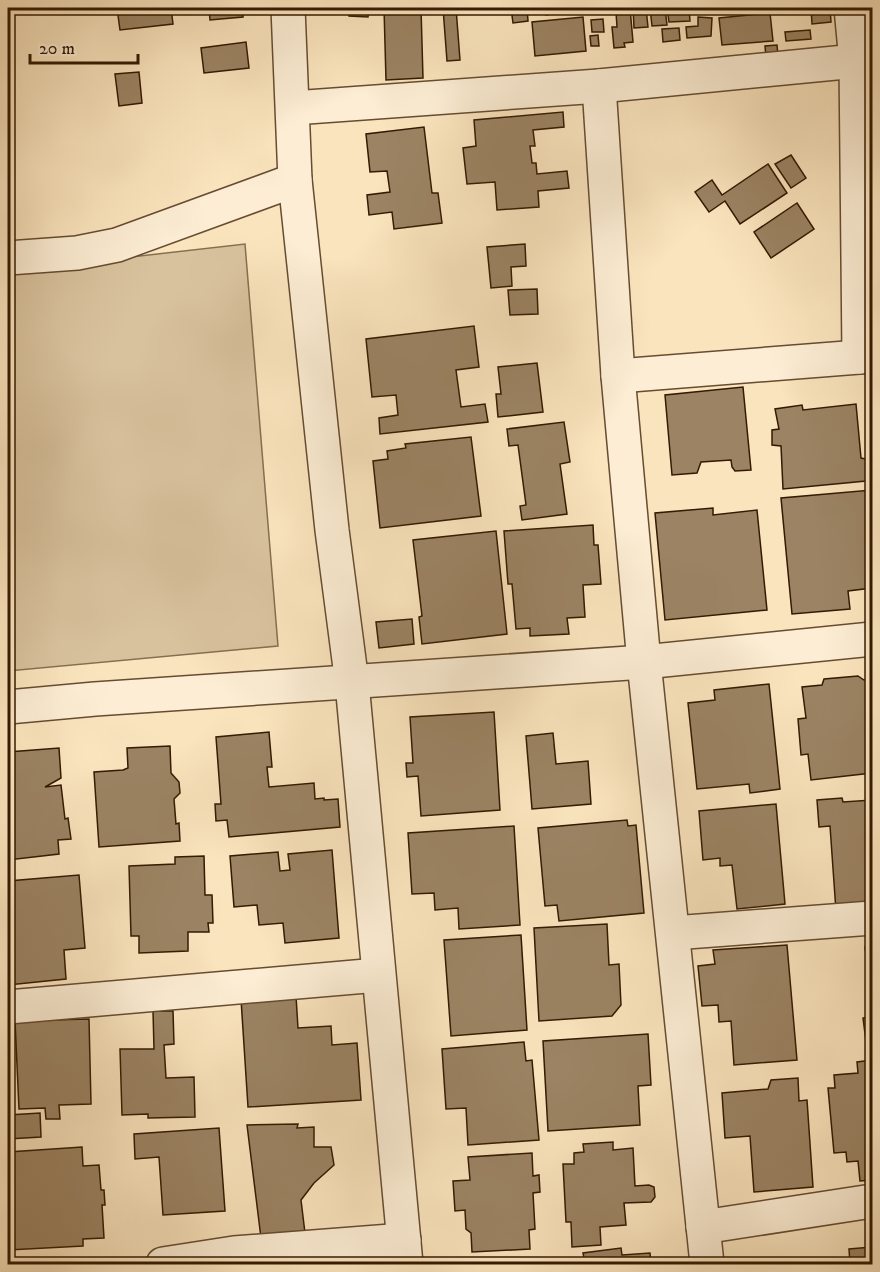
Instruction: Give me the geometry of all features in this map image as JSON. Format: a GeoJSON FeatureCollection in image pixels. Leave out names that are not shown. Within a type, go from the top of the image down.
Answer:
{"type":"FeatureCollection","features":[{"type":"Feature","properties":{"kind":"street"},"geometry":{"type":"LineString","coordinates":[[163,1264],[234,1253],[405,1252],[352,683],[329,507],[295,180],[288,8]]}},
{"type":"Feature","properties":{"kind":"street"},"geometry":{"type":"LineString","coordinates":[[618,376],[866,357],[856,61],[851,8]]}},
{"type":"Feature","properties":{"kind":"street"},"geometry":{"type":"LineString","coordinates":[[293,108],[598,86],[856,61]]}},
{"type":"Feature","properties":{"kind":"street"},"geometry":{"type":"LineString","coordinates":[[598,86],[618,376],[644,662],[707,1264]]}},
{"type":"Feature","properties":{"kind":"street"},"geometry":{"type":"LineString","coordinates":[[8,258],[77,253],[117,245],[295,180]]}},
{"type":"Feature","properties":{"kind":"street"},"geometry":{"type":"LineString","coordinates":[[8,707],[95,699],[644,662],[873,639]]}},
{"type":"Feature","properties":{"kind":"street"},"geometry":{"type":"LineString","coordinates":[[673,933],[873,918]]}},
{"type":"Feature","properties":{"kind":"street"},"geometry":{"type":"LineString","coordinates":[[8,1007],[378,975]]}},
{"type":"Feature","properties":{"kind":"street"},"geometry":{"type":"LineString","coordinates":[[703,1227],[873,1201]]}},
{"type":"Feature","properties":{"kind":"shaded area"},"geometry":{"type":"Polygon","coordinates":[[[245,244],[278,646],[8,671],[8,271],[245,244]]]}},
{"type":"Feature","properties":{"kind":"building"},"geometry":{"type":"Polygon","coordinates":[[[117,8],[171,8],[173,24],[120,30],[117,8]]]}},
{"type":"Feature","properties":{"kind":"building"},"geometry":{"type":"Polygon","coordinates":[[[209,8],[243,8],[243,17],[210,20],[209,8]]]}},
{"type":"Feature","properties":{"kind":"building"},"geometry":{"type":"Polygon","coordinates":[[[349,8],[369,8],[368,17],[349,16],[349,8]]]}},
{"type":"Feature","properties":{"kind":"building"},"geometry":{"type":"Polygon","coordinates":[[[384,8],[421,8],[423,78],[386,80],[384,8]]]}},
{"type":"Feature","properties":{"kind":"building"},"geometry":{"type":"Polygon","coordinates":[[[443,8],[456,8],[460,60],[447,61],[443,8]]]}},
{"type":"Feature","properties":{"kind":"building"},"geometry":{"type":"Polygon","coordinates":[[[511,8],[527,8],[528,21],[513,23],[511,8]]]}},
{"type":"Feature","properties":{"kind":"building"},"geometry":{"type":"Polygon","coordinates":[[[545,8],[558,8],[559,13],[546,15],[545,8]]]}},
{"type":"Feature","properties":{"kind":"building"},"geometry":{"type":"Polygon","coordinates":[[[562,8],[581,8],[582,13],[563,14],[562,8]]]}},
{"type":"Feature","properties":{"kind":"building"},"geometry":{"type":"Polygon","coordinates":[[[601,8],[630,8],[633,42],[624,43],[625,47],[614,48],[612,27],[617,27],[616,12],[601,13],[601,8]]]}},
{"type":"Feature","properties":{"kind":"building"},"geometry":{"type":"Polygon","coordinates":[[[633,8],[646,8],[648,27],[634,28],[633,8]]]}},
{"type":"Feature","properties":{"kind":"building"},"geometry":{"type":"Polygon","coordinates":[[[650,8],[665,8],[667,25],[652,26],[650,8]]]}},
{"type":"Feature","properties":{"kind":"building"},"geometry":{"type":"Polygon","coordinates":[[[667,8],[689,8],[690,21],[669,22],[667,8]]]}},
{"type":"Feature","properties":{"kind":"building"},"geometry":{"type":"Polygon","coordinates":[[[811,8],[830,8],[831,22],[812,24],[811,8]]]}},
{"type":"Feature","properties":{"kind":"building"},"geometry":{"type":"Polygon","coordinates":[[[770,13],[773,41],[722,45],[719,18],[770,13]]]}},
{"type":"Feature","properties":{"kind":"building"},"geometry":{"type":"Polygon","coordinates":[[[583,17],[586,51],[535,56],[532,22],[583,17]]]}},
{"type":"Feature","properties":{"kind":"building"},"geometry":{"type":"Polygon","coordinates":[[[698,17],[712,18],[711,36],[687,38],[686,27],[698,26],[698,17]]]}},
{"type":"Feature","properties":{"kind":"building"},"geometry":{"type":"Polygon","coordinates":[[[603,19],[604,32],[592,32],[591,20],[603,19]]]}},
{"type":"Feature","properties":{"kind":"building"},"geometry":{"type":"Polygon","coordinates":[[[679,28],[680,40],[663,42],[662,29],[679,28]]]}},
{"type":"Feature","properties":{"kind":"building"},"geometry":{"type":"Polygon","coordinates":[[[810,30],[811,39],[786,41],[785,32],[810,30]]]}},
{"type":"Feature","properties":{"kind":"building"},"geometry":{"type":"Polygon","coordinates":[[[598,35],[599,46],[591,46],[590,36],[598,35]]]}},
{"type":"Feature","properties":{"kind":"building"},"geometry":{"type":"Polygon","coordinates":[[[246,42],[249,68],[204,73],[201,48],[246,42]]]}},
{"type":"Feature","properties":{"kind":"building"},"geometry":{"type":"Polygon","coordinates":[[[777,45],[779,67],[767,68],[765,46],[777,45]]]}},
{"type":"Feature","properties":{"kind":"building"},"geometry":{"type":"Polygon","coordinates":[[[139,72],[142,103],[119,106],[115,74],[139,72]]]}},
{"type":"Feature","properties":{"kind":"building"},"geometry":{"type":"Polygon","coordinates":[[[563,112],[564,127],[533,130],[535,146],[530,146],[532,163],[536,163],[537,174],[567,171],[569,188],[538,191],[539,207],[497,210],[495,182],[467,184],[463,148],[476,146],[474,120],[563,112]]]}},
{"type":"Feature","properties":{"kind":"building"},"geometry":{"type":"Polygon","coordinates":[[[424,127],[432,193],[438,193],[442,223],[394,229],[392,212],[369,215],[367,195],[390,192],[387,171],[370,172],[366,134],[424,127]]]}},
{"type":"Feature","properties":{"kind":"building"},"geometry":{"type":"Polygon","coordinates":[[[791,155],[806,178],[791,188],[775,164],[791,155]]]}},
{"type":"Feature","properties":{"kind":"building"},"geometry":{"type":"Polygon","coordinates":[[[768,164],[787,193],[740,224],[725,201],[709,212],[695,192],[712,180],[722,195],[768,164]]]}},
{"type":"Feature","properties":{"kind":"building"},"geometry":{"type":"Polygon","coordinates":[[[797,203],[814,229],[771,258],[754,232],[797,203]]]}},
{"type":"Feature","properties":{"kind":"building"},"geometry":{"type":"Polygon","coordinates":[[[525,244],[526,266],[511,267],[512,286],[491,288],[487,247],[525,244]]]}},
{"type":"Feature","properties":{"kind":"building"},"geometry":{"type":"Polygon","coordinates":[[[537,289],[538,314],[510,315],[508,290],[537,289]]]}},
{"type":"Feature","properties":{"kind":"building"},"geometry":{"type":"Polygon","coordinates":[[[474,326],[479,367],[456,370],[461,407],[485,404],[488,422],[380,434],[379,418],[398,415],[396,395],[372,397],[366,339],[474,326]]]}},
{"type":"Feature","properties":{"kind":"building"},"geometry":{"type":"Polygon","coordinates":[[[537,363],[543,412],[498,417],[496,394],[501,394],[498,367],[537,363]]]}},
{"type":"Feature","properties":{"kind":"building"},"geometry":{"type":"Polygon","coordinates":[[[743,387],[751,470],[735,471],[731,460],[701,462],[697,473],[672,475],[665,395],[743,387]]]}},
{"type":"Feature","properties":{"kind":"building"},"geometry":{"type":"Polygon","coordinates":[[[856,404],[861,458],[866,459],[866,481],[783,489],[781,446],[772,445],[772,430],[779,429],[775,409],[802,405],[803,410],[856,404]]]}},
{"type":"Feature","properties":{"kind":"building"},"geometry":{"type":"Polygon","coordinates":[[[564,422],[570,462],[560,464],[567,514],[522,520],[520,506],[526,505],[518,445],[509,446],[507,429],[564,422]]]}},
{"type":"Feature","properties":{"kind":"building"},"geometry":{"type":"Polygon","coordinates":[[[471,437],[481,516],[380,528],[373,461],[388,459],[387,451],[406,448],[405,444],[471,437]]]}},
{"type":"Feature","properties":{"kind":"building"},"geometry":{"type":"Polygon","coordinates":[[[872,490],[872,588],[848,591],[850,609],[792,614],[781,498],[872,490]]]}},
{"type":"Feature","properties":{"kind":"building"},"geometry":{"type":"Polygon","coordinates":[[[713,508],[713,515],[757,510],[767,610],[665,620],[655,513],[713,508]]]}},
{"type":"Feature","properties":{"kind":"building"},"geometry":{"type":"Polygon","coordinates":[[[593,525],[594,545],[598,545],[601,584],[583,585],[585,617],[567,618],[569,634],[530,636],[530,628],[516,629],[512,584],[508,584],[504,531],[593,525]]]}},
{"type":"Feature","properties":{"kind":"building"},"geometry":{"type":"Polygon","coordinates":[[[496,531],[507,634],[422,644],[419,617],[422,616],[413,540],[496,531]]]}},
{"type":"Feature","properties":{"kind":"building"},"geometry":{"type":"Polygon","coordinates":[[[412,619],[414,644],[379,648],[376,622],[412,619]]]}},
{"type":"Feature","properties":{"kind":"building"},"geometry":{"type":"Polygon","coordinates":[[[858,676],[864,680],[872,679],[872,773],[811,780],[808,754],[801,755],[798,719],[806,718],[802,687],[822,685],[824,679],[858,676]]]}},
{"type":"Feature","properties":{"kind":"building"},"geometry":{"type":"Polygon","coordinates":[[[769,684],[780,789],[750,793],[749,784],[697,789],[688,703],[715,700],[714,690],[769,684]]]}},
{"type":"Feature","properties":{"kind":"building"},"geometry":{"type":"Polygon","coordinates":[[[494,712],[500,810],[421,816],[418,776],[407,777],[406,763],[413,763],[410,717],[494,712]]]}},
{"type":"Feature","properties":{"kind":"building"},"geometry":{"type":"Polygon","coordinates":[[[269,732],[272,767],[267,767],[269,787],[314,783],[315,799],[338,799],[340,827],[229,837],[227,820],[216,821],[215,804],[221,804],[216,737],[269,732]]]}},
{"type":"Feature","properties":{"kind":"building"},"geometry":{"type":"Polygon","coordinates":[[[553,733],[556,764],[588,761],[591,804],[532,809],[526,736],[553,733]]]}},
{"type":"Feature","properties":{"kind":"building"},"geometry":{"type":"Polygon","coordinates":[[[170,746],[171,773],[179,782],[180,793],[174,799],[180,841],[99,847],[94,772],[128,768],[127,748],[170,746]]]}},
{"type":"Feature","properties":{"kind":"building"},"geometry":{"type":"Polygon","coordinates":[[[59,748],[61,778],[45,787],[61,785],[65,819],[68,818],[71,839],[58,840],[59,854],[8,860],[8,752],[59,748]]]}},
{"type":"Feature","properties":{"kind":"building"},"geometry":{"type":"Polygon","coordinates":[[[842,798],[843,802],[872,800],[872,908],[836,911],[830,826],[819,827],[817,800],[842,798]]]}},
{"type":"Feature","properties":{"kind":"building"},"geometry":{"type":"Polygon","coordinates":[[[776,804],[785,904],[737,909],[732,865],[720,866],[720,858],[703,860],[699,811],[776,804]]]}},
{"type":"Feature","properties":{"kind":"building"},"geometry":{"type":"Polygon","coordinates":[[[627,820],[628,826],[636,825],[644,913],[559,921],[557,905],[545,906],[538,828],[627,820]]]}},
{"type":"Feature","properties":{"kind":"building"},"geometry":{"type":"Polygon","coordinates":[[[514,826],[520,925],[459,929],[458,908],[435,910],[434,893],[412,894],[408,833],[514,826]]]}},
{"type":"Feature","properties":{"kind":"building"},"geometry":{"type":"Polygon","coordinates":[[[332,850],[339,938],[285,943],[283,923],[259,925],[257,905],[234,907],[230,856],[278,852],[280,871],[290,870],[288,854],[332,850]]]}},
{"type":"Feature","properties":{"kind":"building"},"geometry":{"type":"Polygon","coordinates":[[[204,856],[205,895],[212,895],[213,923],[208,923],[209,932],[188,932],[188,951],[139,953],[139,936],[131,936],[129,866],[175,864],[175,857],[204,856]]]}},
{"type":"Feature","properties":{"kind":"building"},"geometry":{"type":"Polygon","coordinates":[[[79,875],[85,948],[64,950],[66,979],[8,985],[8,881],[79,875]]]}},
{"type":"Feature","properties":{"kind":"building"},"geometry":{"type":"Polygon","coordinates":[[[607,924],[609,965],[619,964],[621,1005],[612,1016],[539,1021],[534,928],[607,924]]]}},
{"type":"Feature","properties":{"kind":"building"},"geometry":{"type":"Polygon","coordinates":[[[521,935],[527,1030],[451,1036],[444,940],[521,935]]]}},
{"type":"Feature","properties":{"kind":"building"},"geometry":{"type":"Polygon","coordinates":[[[787,945],[797,1060],[734,1065],[731,1021],[719,1022],[718,1005],[702,1006],[698,966],[715,964],[713,950],[787,945]]]}},
{"type":"Feature","properties":{"kind":"building"},"geometry":{"type":"Polygon","coordinates":[[[872,946],[872,1003],[865,947],[872,946]]]}},
{"type":"Feature","properties":{"kind":"building"},"geometry":{"type":"Polygon","coordinates":[[[296,996],[298,1028],[331,1026],[332,1045],[357,1043],[361,1100],[248,1107],[241,999],[296,996]]]}},
{"type":"Feature","properties":{"kind":"building"},"geometry":{"type":"Polygon","coordinates":[[[153,1011],[173,1011],[174,1044],[164,1045],[166,1078],[194,1077],[195,1117],[148,1118],[148,1114],[122,1115],[120,1049],[154,1049],[153,1011]]]}},
{"type":"Feature","properties":{"kind":"building"},"geometry":{"type":"Polygon","coordinates":[[[872,1016],[872,1048],[867,1049],[863,1018],[872,1016]]]}},
{"type":"Feature","properties":{"kind":"building"},"geometry":{"type":"Polygon","coordinates":[[[89,1019],[91,1104],[59,1105],[60,1119],[46,1119],[45,1108],[19,1109],[15,1021],[89,1019]]]}},
{"type":"Feature","properties":{"kind":"building"},"geometry":{"type":"Polygon","coordinates":[[[648,1034],[651,1085],[638,1086],[640,1125],[548,1131],[543,1041],[648,1034]]]}},
{"type":"Feature","properties":{"kind":"building"},"geometry":{"type":"Polygon","coordinates":[[[524,1042],[526,1061],[532,1060],[539,1140],[468,1145],[466,1108],[446,1109],[442,1049],[524,1042]]]}},
{"type":"Feature","properties":{"kind":"building"},"geometry":{"type":"Polygon","coordinates":[[[872,1060],[872,1180],[860,1181],[858,1161],[847,1162],[846,1152],[834,1153],[828,1088],[835,1088],[834,1075],[858,1073],[857,1062],[872,1060]]]}},
{"type":"Feature","properties":{"kind":"building"},"geometry":{"type":"Polygon","coordinates":[[[798,1078],[799,1101],[807,1100],[813,1187],[754,1192],[750,1136],[725,1138],[722,1093],[768,1089],[771,1080],[798,1078]]]}},
{"type":"Feature","properties":{"kind":"building"},"geometry":{"type":"Polygon","coordinates":[[[40,1113],[41,1137],[8,1139],[8,1115],[40,1113]]]}},
{"type":"Feature","properties":{"kind":"building"},"geometry":{"type":"Polygon","coordinates":[[[298,1124],[297,1128],[314,1127],[314,1147],[331,1147],[334,1165],[314,1183],[301,1200],[305,1233],[261,1238],[247,1125],[298,1124]]]}},
{"type":"Feature","properties":{"kind":"building"},"geometry":{"type":"Polygon","coordinates":[[[219,1128],[225,1211],[163,1215],[159,1157],[135,1159],[134,1134],[219,1128]]]}},
{"type":"Feature","properties":{"kind":"building"},"geometry":{"type":"Polygon","coordinates":[[[613,1142],[613,1150],[633,1148],[635,1186],[654,1187],[655,1197],[651,1202],[624,1203],[626,1225],[600,1227],[601,1245],[572,1247],[571,1222],[566,1222],[563,1164],[574,1164],[574,1153],[584,1152],[583,1144],[613,1142]]]}},
{"type":"Feature","properties":{"kind":"building"},"geometry":{"type":"Polygon","coordinates":[[[82,1147],[83,1166],[99,1165],[101,1190],[104,1190],[105,1205],[102,1205],[104,1238],[83,1239],[83,1246],[8,1250],[8,1219],[11,1219],[8,1152],[82,1147]]]}},
{"type":"Feature","properties":{"kind":"building"},"geometry":{"type":"Polygon","coordinates":[[[532,1153],[533,1176],[539,1175],[540,1192],[533,1193],[535,1229],[529,1230],[530,1249],[472,1252],[471,1233],[466,1229],[465,1210],[455,1211],[453,1181],[470,1180],[468,1157],[532,1153]]]}},
{"type":"Feature","properties":{"kind":"building"},"geometry":{"type":"Polygon","coordinates":[[[872,1247],[872,1264],[850,1264],[849,1249],[872,1247]]]}},
{"type":"Feature","properties":{"kind":"building"},"geometry":{"type":"Polygon","coordinates":[[[621,1248],[622,1255],[650,1253],[651,1264],[585,1264],[583,1253],[621,1248]]]}}]}
